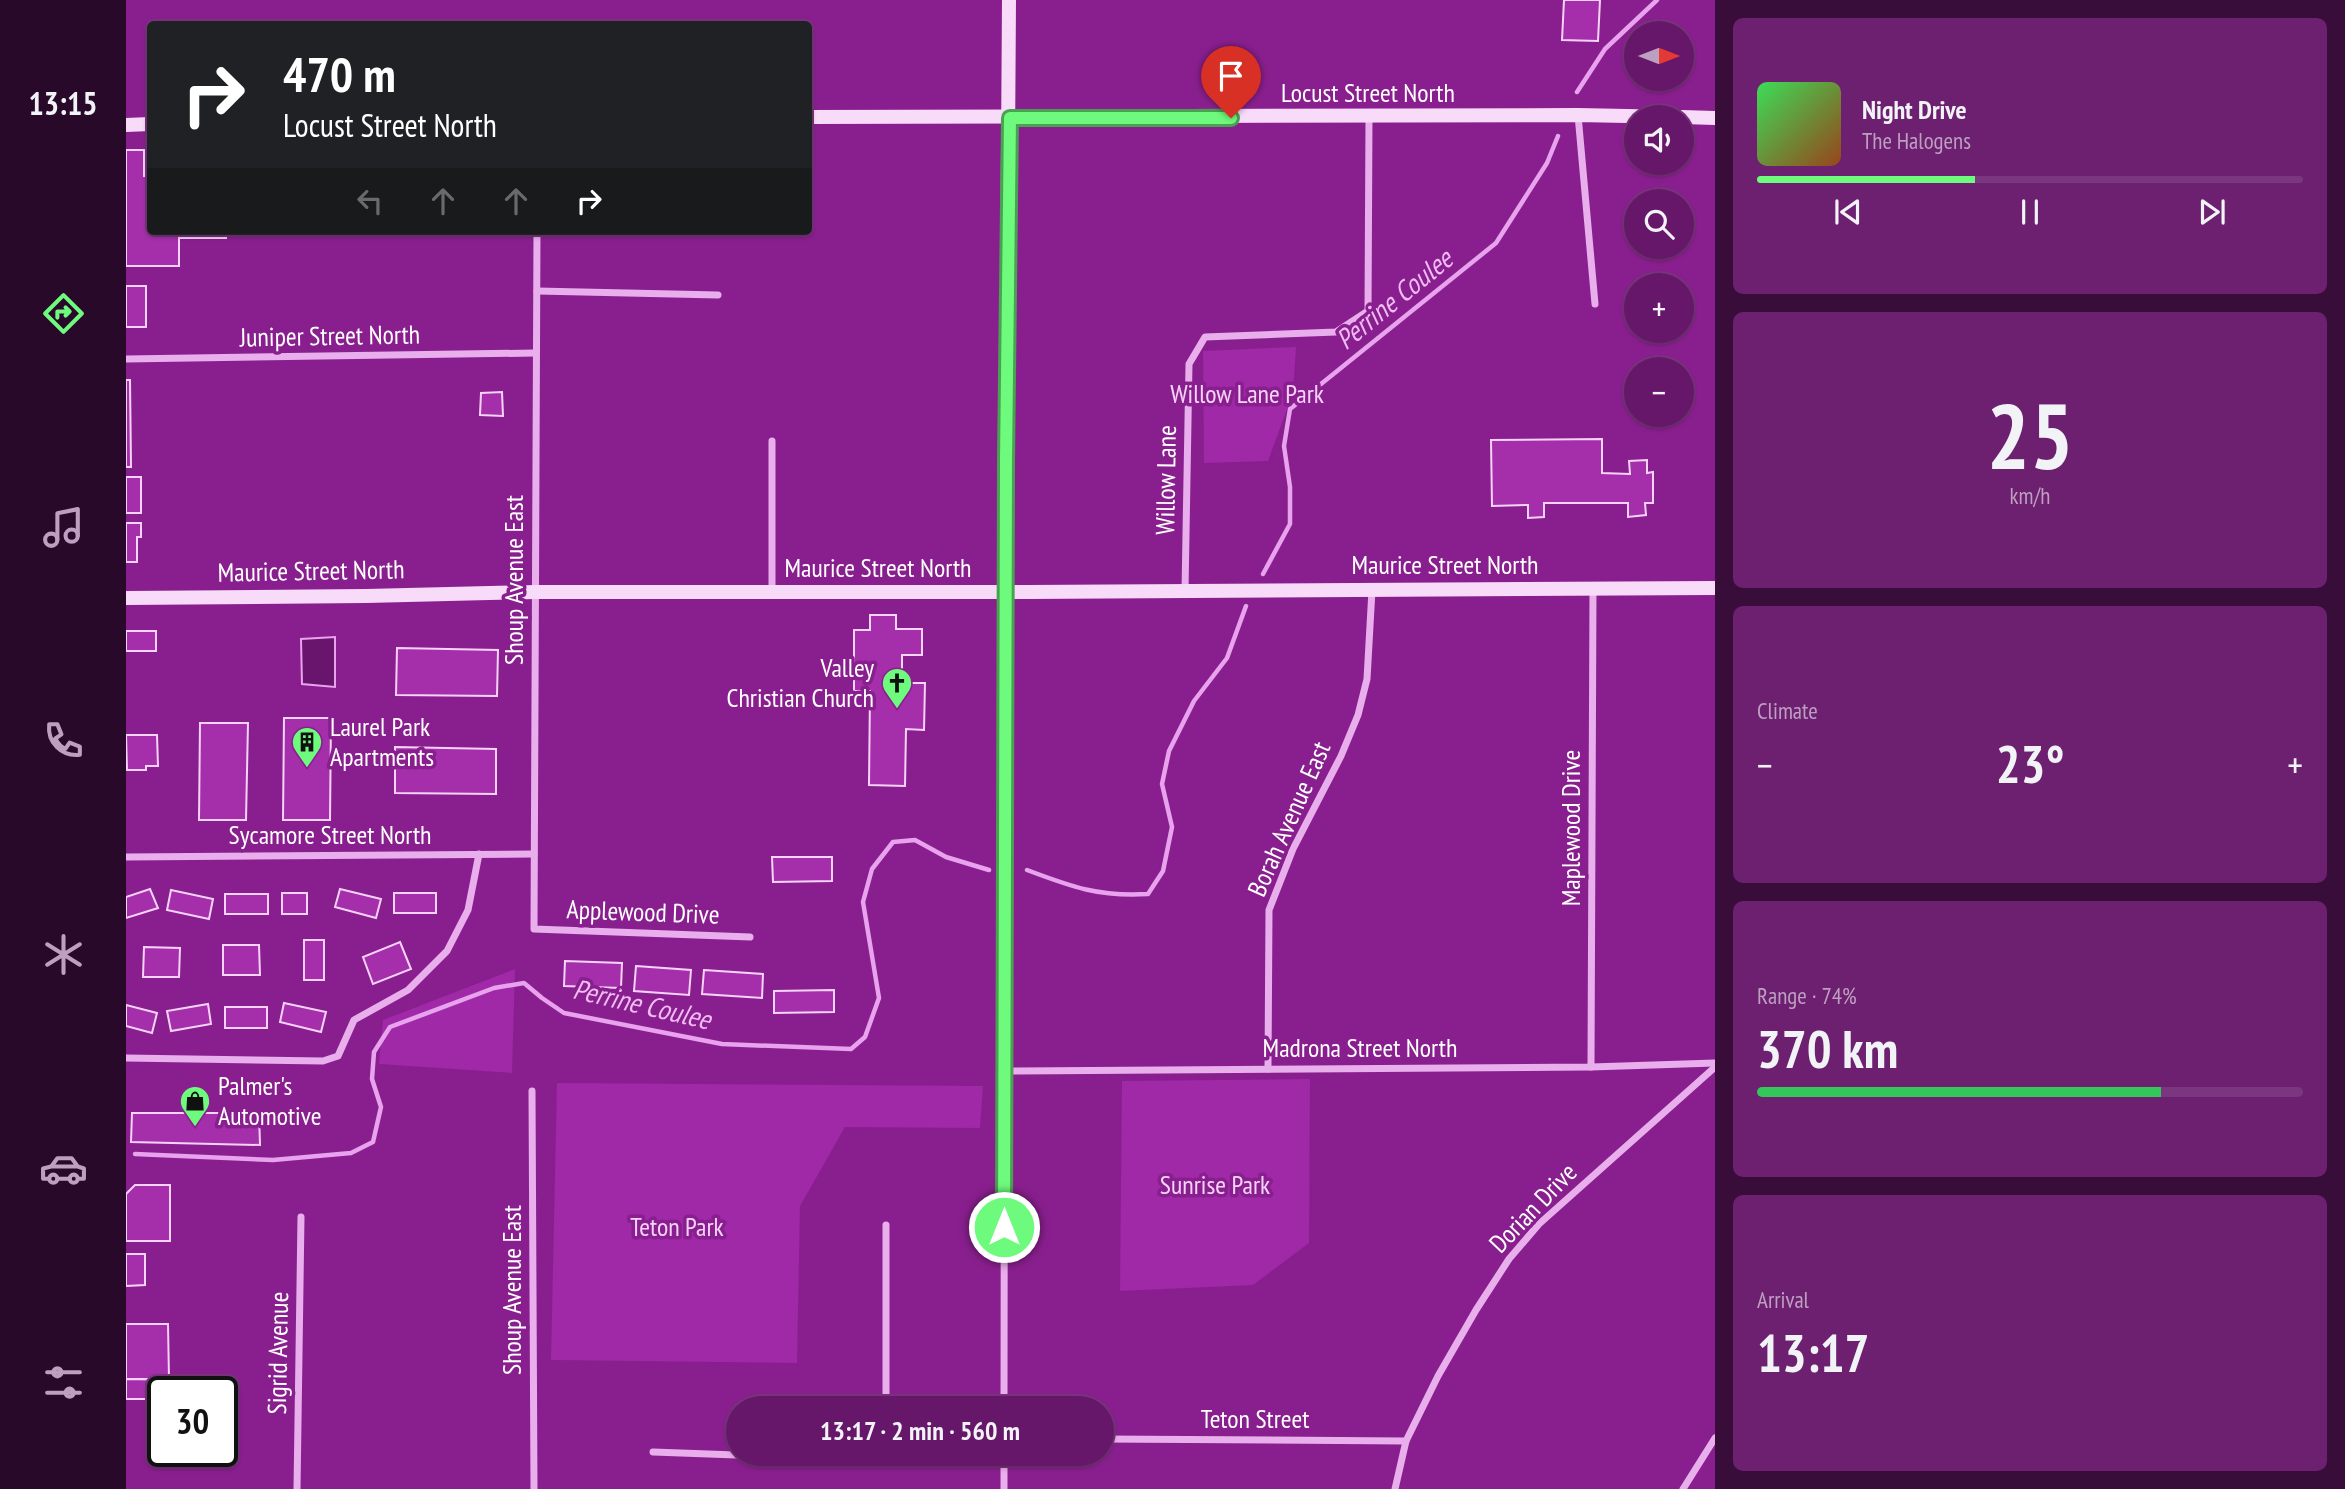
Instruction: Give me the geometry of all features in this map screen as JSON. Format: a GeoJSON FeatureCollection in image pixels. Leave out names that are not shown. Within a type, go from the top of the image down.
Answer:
{"type":"FeatureCollection","features":[{"type":"Feature","properties":{"kind":"street"},"geometry":{"type":"LineString","coordinates":[[1004,1396],[1009,0]]}},
{"type":"Feature","properties":{"kind":"street"},"geometry":{"type":"LineString","coordinates":[[1578,116],[1595,304]]}},
{"type":"Feature","properties":{"kind":"street","name":"Locust Street North"},"geometry":{"type":"LineString","coordinates":[[812,117],[1624,116]]}},
{"type":"Feature","properties":{"kind":"street","name":"Willow Lane"},"geometry":{"type":"LineString","coordinates":[[1185,591],[1189,364],[1205,337],[1336,332],[1368,310],[1368,117]]}},
{"type":"Feature","properties":{"kind":"street"},"geometry":{"type":"LineString","coordinates":[[1694,117],[1715,118]]}},
{"type":"Feature","properties":{"kind":"street"},"geometry":{"type":"LineString","coordinates":[[126,125],[147,124]]}},
{"type":"Feature","properties":{"kind":"street","name":"Shoup Avenue East"},"geometry":{"type":"LineString","coordinates":[[534,929],[537,235]]}},
{"type":"Feature","properties":{"kind":"street"},"geometry":{"type":"LineString","coordinates":[[537,291],[718,295]]}},
{"type":"Feature","properties":{"kind":"street","name":"Juniper Street North"},"geometry":{"type":"LineString","coordinates":[[126,359],[535,353]]}},
{"type":"Feature","properties":{"kind":"street"},"geometry":{"type":"LineString","coordinates":[[772,441],[772,593]]}},
{"type":"Feature","properties":{"kind":"street","name":"Maplewood Drive"},"geometry":{"type":"LineString","coordinates":[[1591,1067],[1593,588]]}},
{"type":"Feature","properties":{"kind":"street","name":"Maurice Street North"},"geometry":{"type":"LineString","coordinates":[[126,598],[535,592],[1715,588]]}},
{"type":"Feature","properties":{"kind":"street","name":"Borah Avenue East"},"geometry":{"type":"LineString","coordinates":[[1268,1069],[1269,910],[1293,849],[1341,756],[1358,715],[1367,679],[1372,590]]}},
{"type":"Feature","properties":{"kind":"street","name":"Sycamore Street North"},"geometry":{"type":"LineString","coordinates":[[126,857],[534,853]]}},
{"type":"Feature","properties":{"kind":"street"},"geometry":{"type":"LineString","coordinates":[[126,1058],[323,1061],[338,1056],[354,1020],[408,990],[447,951],[468,910],[479,855]]}},
{"type":"Feature","properties":{"kind":"street","name":"Applewood Drive"},"geometry":{"type":"LineString","coordinates":[[534,929],[750,937]]}},
{"type":"Feature","properties":{"kind":"street","name":"Madrona Street North"},"geometry":{"type":"LineString","coordinates":[[1005,1070],[1715,1065]]}},
{"type":"Feature","properties":{"kind":"street","name":"Dorian Drive"},"geometry":{"type":"LineString","coordinates":[[1395,1489],[1406,1441],[1438,1376],[1475,1310],[1508,1259],[1539,1224],[1715,1065]]}},
{"type":"Feature","properties":{"kind":"street","name":"Shoup Avenue East"},"geometry":{"type":"LineString","coordinates":[[532,1091],[534,1489]]}},
{"type":"Feature","properties":{"kind":"street","name":"Sigrid Avenue"},"geometry":{"type":"LineString","coordinates":[[297,1489],[300,1217]]}},
{"type":"Feature","properties":{"kind":"street"},"geometry":{"type":"LineString","coordinates":[[886,1225],[886,1396]]}},
{"type":"Feature","properties":{"kind":"street"},"geometry":{"type":"LineString","coordinates":[[1683,1489],[1715,1438]]}},
{"type":"Feature","properties":{"kind":"street","name":"Teton Street"},"geometry":{"type":"LineString","coordinates":[[1114,1439],[1406,1441]]}},
{"type":"Feature","properties":{"kind":"street"},"geometry":{"type":"LineString","coordinates":[[653,1452],[726,1455]]}},
{"type":"Feature","properties":{"kind":"street"},"geometry":{"type":"LineString","coordinates":[[1004,1466],[1004,1489]]}},
{"type":"Feature","properties":{"kind":"green space","name":"Willow Lane Park"},"geometry":{"type":"Polygon","coordinates":[[[1296,347],[1293,393],[1268,461],[1204,463],[1203,351],[1296,347]]]}},
{"type":"Feature","properties":{"kind":"green space"},"geometry":{"type":"Polygon","coordinates":[[[515,969],[512,1073],[379,1064],[383,1020],[515,969]]]}},
{"type":"Feature","properties":{"kind":"green space","name":"Sunrise Park"},"geometry":{"type":"Polygon","coordinates":[[[1310,1079],[1309,1243],[1253,1285],[1120,1291],[1122,1081],[1310,1079]]]}},
{"type":"Feature","properties":{"kind":"green space","name":"Teton Park"},"geometry":{"type":"Polygon","coordinates":[[[557,1083],[983,1086],[980,1128],[845,1127],[800,1206],[797,1363],[551,1360],[557,1083]]]}},
{"type":"Feature","properties":{"kind":"shaded area"},"geometry":{"type":"Polygon","coordinates":[[[335,637],[335,687],[302,684],[301,639],[335,637]]]}},
{"type":"Feature","properties":{"kind":"building"},"geometry":{"type":"Polygon","coordinates":[[[1564,0],[1600,0],[1598,41],[1562,40],[1564,0]]]}},
{"type":"Feature","properties":{"kind":"building"},"geometry":{"type":"Polygon","coordinates":[[[126,150],[144,150],[147,235],[226,235],[226,238],[179,238],[179,266],[126,266],[126,150]]]}},
{"type":"Feature","properties":{"kind":"building"},"geometry":{"type":"Polygon","coordinates":[[[126,286],[146,286],[146,327],[126,327],[126,286]]]}},
{"type":"Feature","properties":{"kind":"building"},"geometry":{"type":"Polygon","coordinates":[[[126,380],[130,380],[131,467],[126,467],[126,380]]]}},
{"type":"Feature","properties":{"kind":"building"},"geometry":{"type":"Polygon","coordinates":[[[502,392],[503,416],[480,415],[481,393],[502,392]]]}},
{"type":"Feature","properties":{"kind":"building"},"geometry":{"type":"Polygon","coordinates":[[[1602,439],[1602,473],[1630,474],[1629,461],[1647,460],[1647,473],[1653,472],[1653,503],[1645,503],[1646,515],[1628,517],[1628,503],[1544,503],[1544,517],[1528,518],[1528,505],[1492,506],[1491,440],[1602,439]]]}},
{"type":"Feature","properties":{"kind":"building"},"geometry":{"type":"Polygon","coordinates":[[[126,477],[141,477],[141,513],[126,513],[126,477]]]}},
{"type":"Feature","properties":{"kind":"building"},"geometry":{"type":"Polygon","coordinates":[[[126,523],[141,523],[141,537],[137,537],[137,562],[126,562],[126,523]]]}},
{"type":"Feature","properties":{"kind":"building","name":"Valley Christian Church"},"geometry":{"type":"Polygon","coordinates":[[[870,615],[896,615],[896,629],[922,629],[922,655],[902,655],[902,683],[925,683],[924,730],[906,729],[905,786],[869,785],[870,691],[854,691],[854,630],[870,630],[870,615]]]}},
{"type":"Feature","properties":{"kind":"building"},"geometry":{"type":"Polygon","coordinates":[[[126,631],[156,631],[156,651],[126,651],[126,631]]]}},
{"type":"Feature","properties":{"kind":"building","name":"Laurel Park Apartments"},"geometry":{"type":"Polygon","coordinates":[[[397,648],[498,650],[497,696],[396,695],[397,648]]]}},
{"type":"Feature","properties":{"kind":"building","name":"Laurel Park Apartments"},"geometry":{"type":"Polygon","coordinates":[[[284,718],[331,718],[330,820],[283,820],[284,718]]]}},
{"type":"Feature","properties":{"kind":"building"},"geometry":{"type":"Polygon","coordinates":[[[200,723],[248,723],[246,820],[199,820],[200,723]]]}},
{"type":"Feature","properties":{"kind":"building"},"geometry":{"type":"Polygon","coordinates":[[[126,735],[157,735],[158,766],[146,766],[146,770],[127,770],[126,735]]]}},
{"type":"Feature","properties":{"kind":"building","name":"Laurel Park Apartments"},"geometry":{"type":"Polygon","coordinates":[[[395,747],[496,749],[496,794],[395,793],[395,747]]]}},
{"type":"Feature","properties":{"kind":"building"},"geometry":{"type":"Polygon","coordinates":[[[772,857],[832,857],[832,881],[773,882],[772,857]]]}},
{"type":"Feature","properties":{"kind":"building"},"geometry":{"type":"Polygon","coordinates":[[[150,889],[158,908],[126,918],[126,897],[150,889]]]}},
{"type":"Feature","properties":{"kind":"building"},"geometry":{"type":"Polygon","coordinates":[[[340,889],[381,899],[376,918],[335,907],[340,889]]]}},
{"type":"Feature","properties":{"kind":"building"},"geometry":{"type":"Polygon","coordinates":[[[171,890],[213,899],[209,919],[167,910],[171,890]]]}},
{"type":"Feature","properties":{"kind":"building"},"geometry":{"type":"Polygon","coordinates":[[[282,893],[307,893],[307,914],[282,914],[282,893]]]}},
{"type":"Feature","properties":{"kind":"building"},"geometry":{"type":"Polygon","coordinates":[[[394,893],[436,893],[436,913],[394,913],[394,893]]]}},
{"type":"Feature","properties":{"kind":"building"},"geometry":{"type":"Polygon","coordinates":[[[225,894],[268,894],[268,914],[225,914],[225,894]]]}},
{"type":"Feature","properties":{"kind":"building"},"geometry":{"type":"Polygon","coordinates":[[[304,940],[324,940],[324,980],[304,980],[304,940]]]}},
{"type":"Feature","properties":{"kind":"building"},"geometry":{"type":"Polygon","coordinates":[[[400,942],[411,969],[373,984],[363,957],[400,942]]]}},
{"type":"Feature","properties":{"kind":"building"},"geometry":{"type":"Polygon","coordinates":[[[223,945],[259,945],[260,975],[223,975],[223,945]]]}},
{"type":"Feature","properties":{"kind":"building"},"geometry":{"type":"Polygon","coordinates":[[[144,947],[180,948],[179,977],[143,977],[144,947]]]}},
{"type":"Feature","properties":{"kind":"building"},"geometry":{"type":"Polygon","coordinates":[[[565,961],[622,963],[621,988],[564,986],[565,961]]]}},
{"type":"Feature","properties":{"kind":"building"},"geometry":{"type":"Polygon","coordinates":[[[636,966],[691,970],[689,995],[634,991],[636,966]]]}},
{"type":"Feature","properties":{"kind":"building"},"geometry":{"type":"Polygon","coordinates":[[[704,970],[763,974],[762,998],[702,994],[704,970]]]}},
{"type":"Feature","properties":{"kind":"building"},"geometry":{"type":"Polygon","coordinates":[[[834,990],[834,1012],[774,1013],[774,991],[834,990]]]}},
{"type":"Feature","properties":{"kind":"building"},"geometry":{"type":"Polygon","coordinates":[[[284,1003],[326,1012],[321,1032],[280,1022],[284,1003]]]}},
{"type":"Feature","properties":{"kind":"building"},"geometry":{"type":"Polygon","coordinates":[[[208,1004],[211,1024],[171,1031],[167,1011],[208,1004]]]}},
{"type":"Feature","properties":{"kind":"building"},"geometry":{"type":"Polygon","coordinates":[[[126,1005],[157,1013],[152,1033],[126,1026],[126,1005]]]}},
{"type":"Feature","properties":{"kind":"building"},"geometry":{"type":"Polygon","coordinates":[[[225,1007],[267,1007],[267,1028],[225,1028],[225,1007]]]}},
{"type":"Feature","properties":{"kind":"building","name":"Palmer's Automotive"},"geometry":{"type":"Polygon","coordinates":[[[132,1113],[259,1113],[260,1145],[131,1142],[132,1113]]]}},
{"type":"Feature","properties":{"kind":"building"},"geometry":{"type":"Polygon","coordinates":[[[135,1185],[170,1185],[170,1241],[126,1241],[126,1194],[135,1185]]]}},
{"type":"Feature","properties":{"kind":"building"},"geometry":{"type":"Polygon","coordinates":[[[126,1254],[145,1254],[145,1285],[126,1286],[126,1254]]]}},
{"type":"Feature","properties":{"kind":"building"},"geometry":{"type":"Polygon","coordinates":[[[126,1324],[168,1324],[169,1376],[126,1379],[126,1324]]]}},
{"type":"Feature","properties":{"kind":"building"},"geometry":{"type":"Polygon","coordinates":[[[126,1379],[147,1379],[147,1399],[126,1399],[126,1379]]]}},
{"type":"Feature","properties":{"kind":"waterway","name":"Perrine Coulee"},"geometry":{"type":"LineString","coordinates":[[1577,92],[1605,49],[1657,0]]}},
{"type":"Feature","properties":{"kind":"waterway","name":"Perrine Coulee"},"geometry":{"type":"LineString","coordinates":[[1263,574],[1290,524],[1290,487],[1284,446],[1290,409],[1496,243],[1547,163],[1558,136]]}},
{"type":"Feature","properties":{"kind":"waterway","name":"Perrine Coulee"},"geometry":{"type":"LineString","coordinates":[[1027,870],[1086,890],[1115,894],[1148,894],[1163,871],[1172,827],[1162,784],[1169,751],[1194,701],[1227,658],[1246,606]]}},
{"type":"Feature","properties":{"kind":"waterway","name":"Perrine Coulee"},"geometry":{"type":"LineString","coordinates":[[135,1154],[273,1160],[351,1153],[373,1142],[381,1107],[372,1079],[374,1052],[390,1027],[494,988],[524,983],[564,1013],[722,1044],[851,1049],[865,1037],[879,998],[863,902],[872,869],[893,842],[915,840],[946,857],[989,870]]}},
{"type":"Feature","properties":{"kind":"place","name":"Valley Christian Church"},"geometry":{"type":"Point","coordinates":[897,710]}},
{"type":"Feature","properties":{"kind":"place","name":"Laurel Park Apartments"},"geometry":{"type":"Point","coordinates":[307,769]}},
{"type":"Feature","properties":{"kind":"place","name":"Palmer's Automotive"},"geometry":{"type":"Point","coordinates":[195,1128]}},
{"type":"Feature","properties":{"kind":"route"},"geometry":{"type":"LineString","coordinates":[[1004,1227],[1006,461],[1010,118],[1231,118]]}}]}
